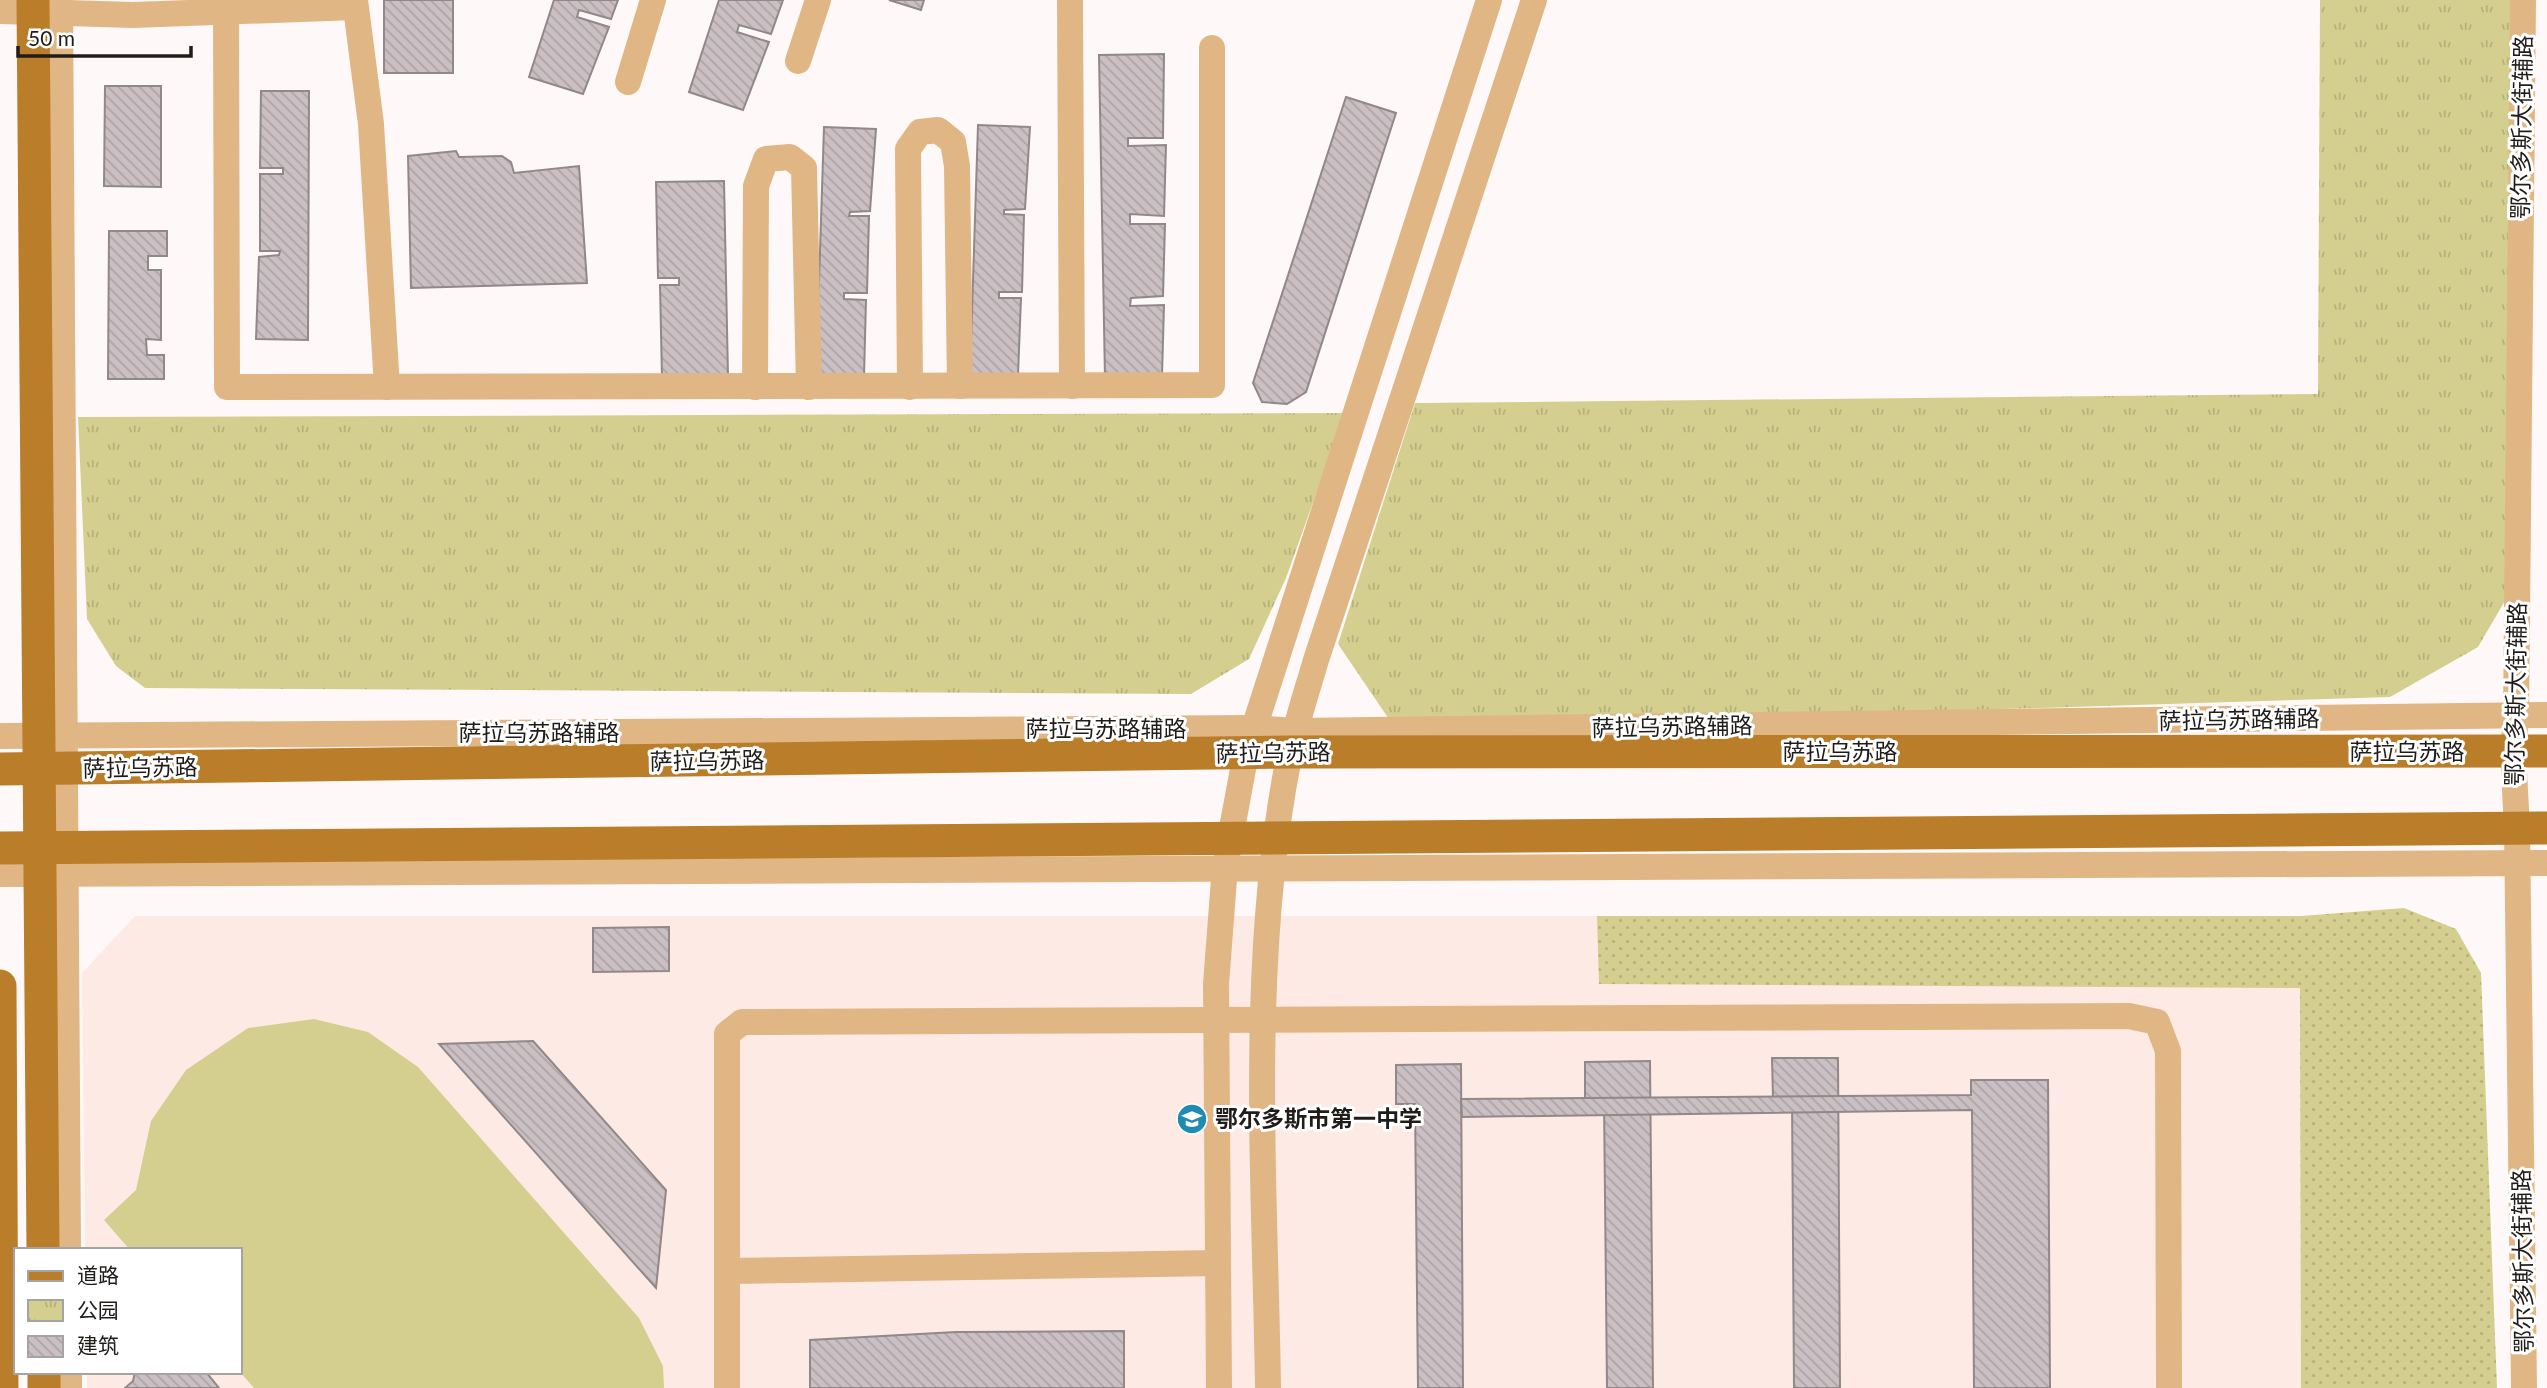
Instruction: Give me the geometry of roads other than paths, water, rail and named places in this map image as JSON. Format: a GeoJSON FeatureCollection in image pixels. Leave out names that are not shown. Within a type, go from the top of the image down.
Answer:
{"type":"FeatureCollection","features":[{"type":"Feature","properties":{"kind":"main road"},"geometry":{"type":"LineString","coordinates":[[43,1248],[53,861],[46,6]]}},
{"type":"Feature","properties":{"kind":"main road","name":"萨拉乌苏路"},"geometry":{"type":"LineString","coordinates":[[0,769],[1249,741],[2547,751]]}},
{"type":"Feature","properties":{"kind":"main road"},"geometry":{"type":"LineString","coordinates":[[0,848],[53,861],[1274,853],[2532,828]]}},
{"type":"Feature","properties":{"kind":"main road"},"geometry":{"type":"LineString","coordinates":[[0,986],[2,1388]]}},
{"type":"Feature","properties":{"kind":"street"},"geometry":{"type":"LineString","coordinates":[[628,82],[653,0]]}},
{"type":"Feature","properties":{"kind":"street"},"geometry":{"type":"LineString","coordinates":[[798,61],[818,0]]}},
{"type":"Feature","properties":{"kind":"street"},"geometry":{"type":"LineString","coordinates":[[1070,0],[1072,386]]}},
{"type":"Feature","properties":{"kind":"street"},"geometry":{"type":"LineString","coordinates":[[1219,1388],[1216,984],[1228,853],[1249,741],[1489,0]]}},
{"type":"Feature","properties":{"kind":"street"},"geometry":{"type":"LineString","coordinates":[[1268,1388],[1263,988],[1274,853],[1293,742],[1534,0]]}},
{"type":"Feature","properties":{"kind":"street","name":"鄂尔多斯大街辅路"},"geometry":{"type":"LineString","coordinates":[[2523,0],[2516,717],[2513,752],[2532,828],[2516,863],[2525,1388]]}},
{"type":"Feature","properties":{"kind":"street"},"geometry":{"type":"LineString","coordinates":[[0,10],[46,6],[355,4],[371,124],[387,387]]}},
{"type":"Feature","properties":{"kind":"street"},"geometry":{"type":"LineString","coordinates":[[226,6],[227,387],[1212,385],[1212,48]]}},
{"type":"Feature","properties":{"kind":"street"},"geometry":{"type":"LineString","coordinates":[[910,387],[908,149],[920,132],[938,130],[953,142],[957,166],[960,386]]}},
{"type":"Feature","properties":{"kind":"street"},"geometry":{"type":"LineString","coordinates":[[755,387],[756,186],[766,159],[790,157],[804,168],[809,387]]}},
{"type":"Feature","properties":{"kind":"street","name":"萨拉乌苏路辅路"},"geometry":{"type":"LineString","coordinates":[[1293,742],[2547,715]]}},
{"type":"Feature","properties":{"kind":"street","name":"萨拉乌苏路辅路"},"geometry":{"type":"LineString","coordinates":[[0,736],[1249,741]]}},
{"type":"Feature","properties":{"kind":"street"},"geometry":{"type":"LineString","coordinates":[[1274,853],[2547,863]]}},
{"type":"Feature","properties":{"kind":"street"},"geometry":{"type":"LineString","coordinates":[[0,874],[53,861],[68,1248]]}},
{"type":"Feature","properties":{"kind":"street"},"geometry":{"type":"LineString","coordinates":[[727,1388],[727,1034],[741,1022],[2129,1016],[2157,1022],[2168,1051],[2169,1388]]}},
{"type":"Feature","properties":{"kind":"street"},"geometry":{"type":"LineString","coordinates":[[727,1271],[1218,1263]]}},
{"type":"Feature","properties":{"kind":"place","name":"鄂尔多斯市第一中学"},"geometry":{"type":"Point","coordinates":[1192,1119]}}]}
